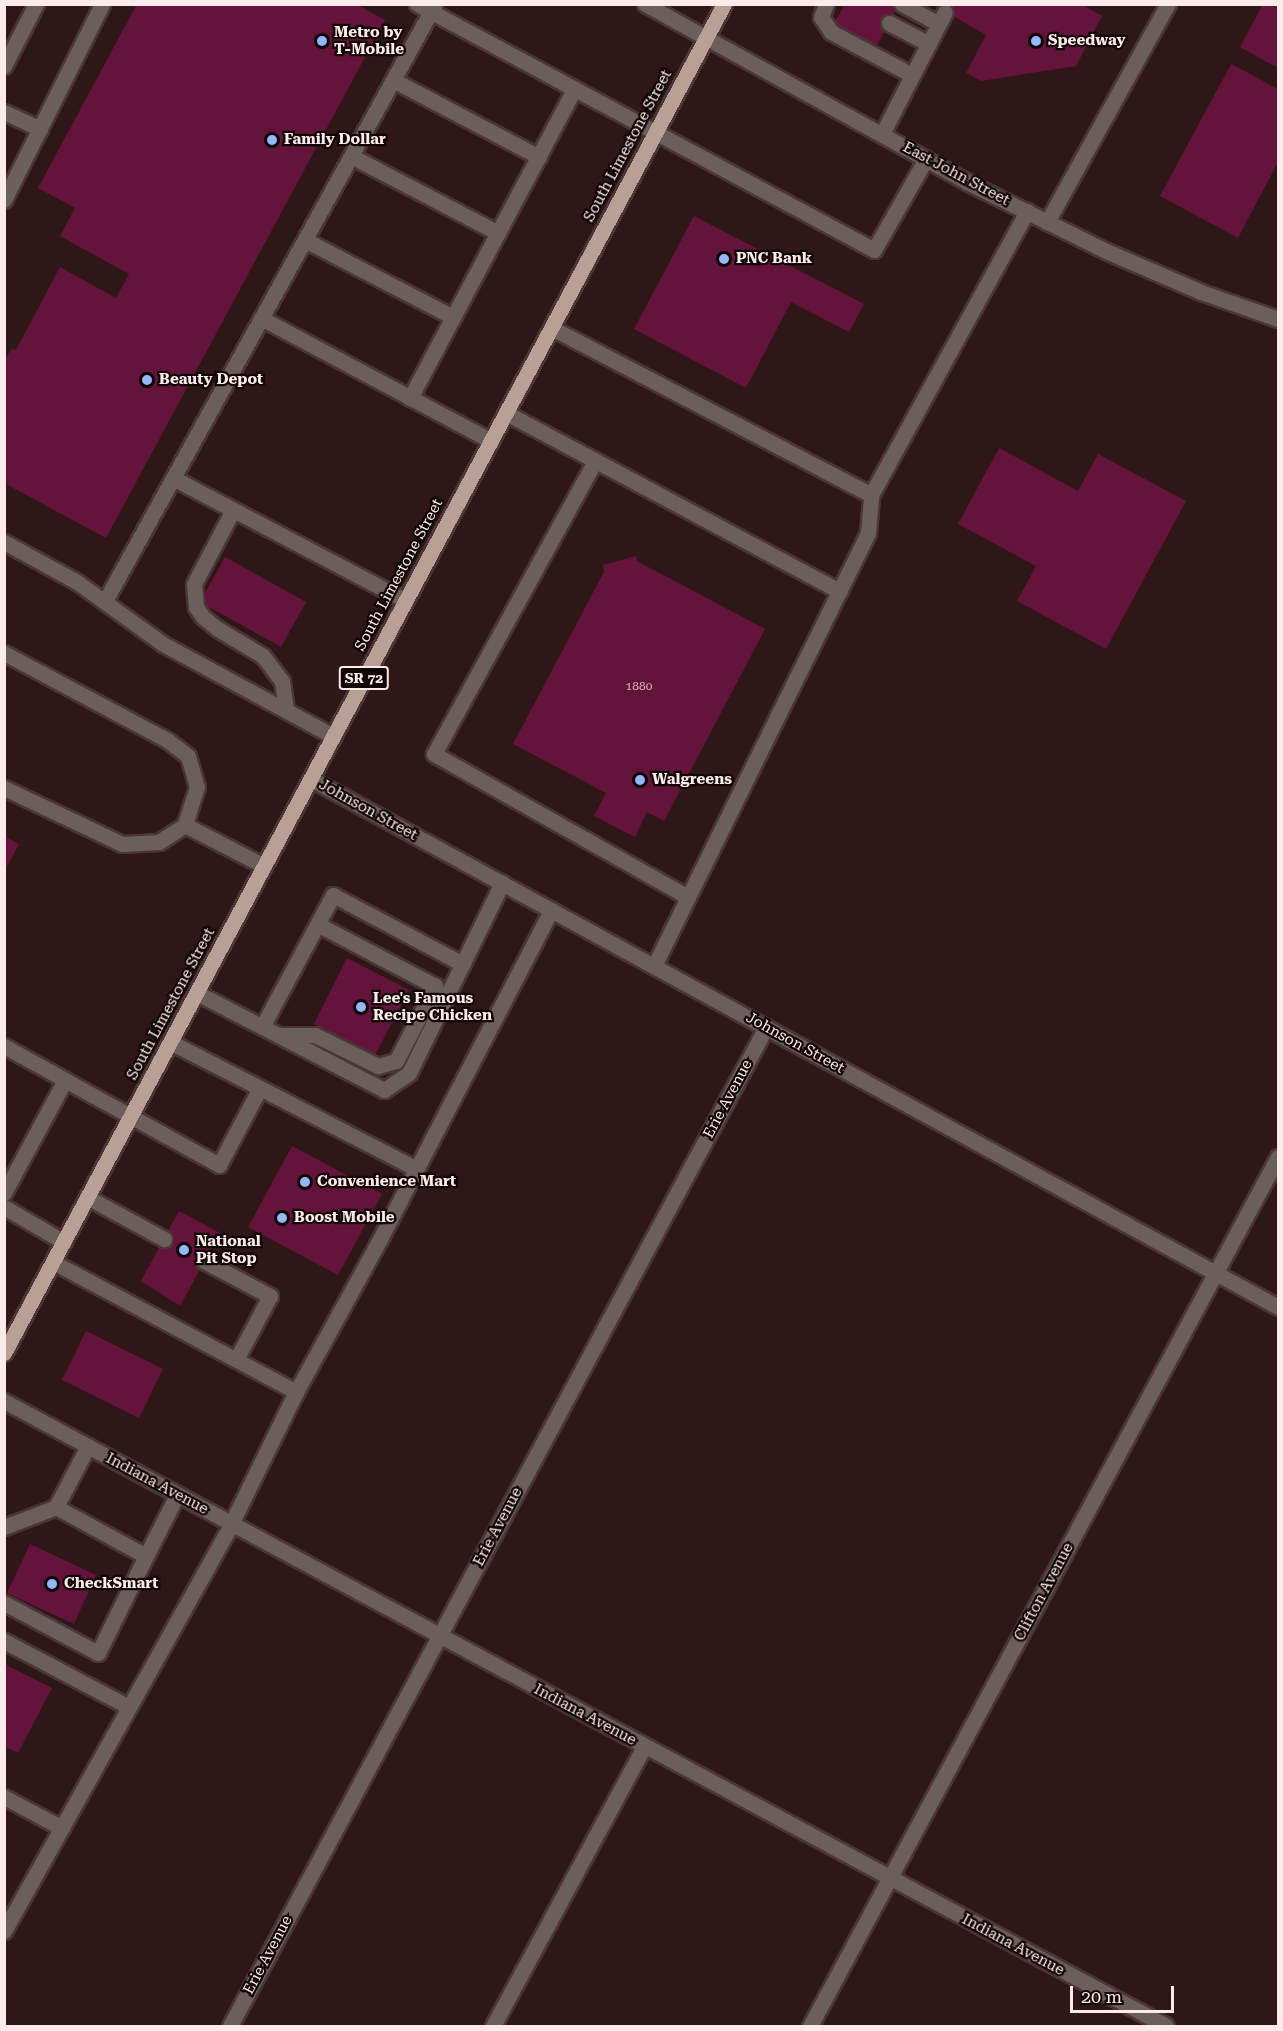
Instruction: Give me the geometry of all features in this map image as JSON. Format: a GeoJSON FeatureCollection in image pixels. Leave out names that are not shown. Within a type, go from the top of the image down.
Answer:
{"type":"FeatureCollection","features":[{"type":"Feature","properties":{"kind":"main road","name":"South Limestone Street"},"geometry":{"type":"LineString","coordinates":[[4,1353],[724,4]]}},
{"type":"Feature","properties":{"kind":"street"},"geometry":{"type":"LineString","coordinates":[[4,66],[36,4]]}},
{"type":"Feature","properties":{"kind":"street"},"geometry":{"type":"LineString","coordinates":[[4,200],[102,4]]}},
{"type":"Feature","properties":{"kind":"street"},"geometry":{"type":"LineString","coordinates":[[417,4],[433,8],[574,90],[874,250],[926,159]]}},
{"type":"Feature","properties":{"kind":"street","name":"East John Street"},"geometry":{"type":"LineString","coordinates":[[645,4],[926,159],[1047,222],[1106,251],[1201,292],[1278,319]]}},
{"type":"Feature","properties":{"kind":"street"},"geometry":{"type":"LineString","coordinates":[[826,4],[821,17],[831,32],[912,75]]}},
{"type":"Feature","properties":{"kind":"street"},"geometry":{"type":"LineString","coordinates":[[882,134],[942,18],[902,4]]}},
{"type":"Feature","properties":{"kind":"street"},"geometry":{"type":"LineString","coordinates":[[1047,222],[1168,4]]}},
{"type":"Feature","properties":{"kind":"street"},"geometry":{"type":"LineString","coordinates":[[105,601],[433,8]]}},
{"type":"Feature","properties":{"kind":"street"},"geometry":{"type":"LineString","coordinates":[[889,23],[929,44]]}},
{"type":"Feature","properties":{"kind":"street"},"geometry":{"type":"LineString","coordinates":[[393,80],[539,157]]}},
{"type":"Feature","properties":{"kind":"street"},"geometry":{"type":"LineString","coordinates":[[410,398],[574,90]]}},
{"type":"Feature","properties":{"kind":"street"},"geometry":{"type":"LineString","coordinates":[[4,112],[40,129]]}},
{"type":"Feature","properties":{"kind":"street"},"geometry":{"type":"LineString","coordinates":[[351,156],[498,234]]}},
{"type":"Feature","properties":{"kind":"street"},"geometry":{"type":"LineString","coordinates":[[654,966],[868,533],[871,495],[1027,211]]}},
{"type":"Feature","properties":{"kind":"street"},"geometry":{"type":"LineString","coordinates":[[305,240],[453,317]]}},
{"type":"Feature","properties":{"kind":"street"},"geometry":{"type":"LineString","coordinates":[[261,318],[491,441]]}},
{"type":"Feature","properties":{"kind":"street"},"geometry":{"type":"LineString","coordinates":[[552,328],[871,495]]}},
{"type":"Feature","properties":{"kind":"street"},"geometry":{"type":"LineString","coordinates":[[506,413],[839,591]]}},
{"type":"Feature","properties":{"kind":"street"},"geometry":{"type":"LineString","coordinates":[[595,461],[434,754],[688,897]]}},
{"type":"Feature","properties":{"kind":"street"},"geometry":{"type":"LineString","coordinates":[[173,478],[406,601]]}},
{"type":"Feature","properties":{"kind":"street"},"geometry":{"type":"LineString","coordinates":[[233,510],[194,584],[196,607],[203,617],[218,629],[263,656],[282,681],[286,710]]}},
{"type":"Feature","properties":{"kind":"street"},"geometry":{"type":"LineString","coordinates":[[4,542],[77,582],[163,644],[333,736]]}},
{"type":"Feature","properties":{"kind":"street"},"geometry":{"type":"LineString","coordinates":[[4,653],[167,740],[188,756],[197,787],[185,825],[159,842],[122,844],[4,788]]}},
{"type":"Feature","properties":{"kind":"street","name":"Johnson Street"},"geometry":{"type":"LineString","coordinates":[[311,779],[1278,1307]]}},
{"type":"Feature","properties":{"kind":"street"},"geometry":{"type":"LineString","coordinates":[[185,825],[264,866]]}},
{"type":"Feature","properties":{"kind":"street"},"geometry":{"type":"LineString","coordinates":[[197,993],[384,1090],[409,1073],[502,884]]}},
{"type":"Feature","properties":{"kind":"street"},"geometry":{"type":"LineString","coordinates":[[262,1027],[333,895],[463,964]]}},
{"type":"Feature","properties":{"kind":"street"},"geometry":{"type":"LineString","coordinates":[[4,1931],[231,1524],[296,1392],[380,1239],[551,910]]}},
{"type":"Feature","properties":{"kind":"street"},"geometry":{"type":"LineString","coordinates":[[278,1035],[315,1035],[378,1066],[396,1061],[435,986],[317,924]]}},
{"type":"Feature","properties":{"kind":"street","name":"Erie Avenue"},"geometry":{"type":"LineString","coordinates":[[230,2026],[766,1027]]}},
{"type":"Feature","properties":{"kind":"street"},"geometry":{"type":"LineString","coordinates":[[170,1042],[415,1168]]}},
{"type":"Feature","properties":{"kind":"street"},"geometry":{"type":"LineString","coordinates":[[4,1046],[219,1165],[260,1088]]}},
{"type":"Feature","properties":{"kind":"street"},"geometry":{"type":"LineString","coordinates":[[4,1193],[65,1080]]}},
{"type":"Feature","properties":{"kind":"street","name":"Clifton Avenue"},"geometry":{"type":"LineString","coordinates":[[810,2026],[1278,1157]]}},
{"type":"Feature","properties":{"kind":"street"},"geometry":{"type":"LineString","coordinates":[[87,1197],[164,1239]]}},
{"type":"Feature","properties":{"kind":"street"},"geometry":{"type":"LineString","coordinates":[[4,1207],[64,1242]]}},
{"type":"Feature","properties":{"kind":"street"},"geometry":{"type":"LineString","coordinates":[[204,1261],[270,1296],[236,1360]]}},
{"type":"Feature","properties":{"kind":"street"},"geometry":{"type":"LineString","coordinates":[[53,1262],[296,1392]]}},
{"type":"Feature","properties":{"kind":"street","name":"Indiana Avenue"},"geometry":{"type":"LineString","coordinates":[[4,1401],[1166,2026]]}},
{"type":"Feature","properties":{"kind":"street"},"geometry":{"type":"LineString","coordinates":[[4,1527],[56,1507],[88,1446]]}},
{"type":"Feature","properties":{"kind":"street"},"geometry":{"type":"LineString","coordinates":[[4,1603],[98,1653],[177,1495]]}},
{"type":"Feature","properties":{"kind":"street"},"geometry":{"type":"LineString","coordinates":[[56,1507],[146,1556]]}},
{"type":"Feature","properties":{"kind":"street"},"geometry":{"type":"LineString","coordinates":[[4,1641],[129,1707]]}},
{"type":"Feature","properties":{"kind":"street"},"geometry":{"type":"LineString","coordinates":[[493,2026],[644,1747]]}},
{"type":"Feature","properties":{"kind":"street"},"geometry":{"type":"LineString","coordinates":[[4,1797],[62,1828]]}},
{"type":"Feature","properties":{"kind":"building"},"geometry":{"type":"Polygon","coordinates":[[[137,4],[356,4],[385,20],[106,538],[4,483],[4,362],[12,348],[16,350],[60,267],[116,298],[129,274],[60,236],[75,208],[38,188],[137,4]]]}},
{"type":"Feature","properties":{"kind":"building"},"geometry":{"type":"Polygon","coordinates":[[[845,4],[899,4],[875,49],[833,25],[845,4]]]}},
{"type":"Feature","properties":{"kind":"building","name":"Speedway"},"geometry":{"type":"Polygon","coordinates":[[[932,4],[1081,4],[1102,16],[1076,66],[981,81],[966,73],[986,35],[932,4]]]}},
{"type":"Feature","properties":{"kind":"building"},"geometry":{"type":"Polygon","coordinates":[[[1263,4],[1278,4],[1278,68],[1240,47],[1263,4]]]}},
{"type":"Feature","properties":{"kind":"building"},"geometry":{"type":"Polygon","coordinates":[[[1231,64],[1278,89],[1278,162],[1238,238],[1160,196],[1231,64]]]}},
{"type":"Feature","properties":{"kind":"building","name":"PNC Bank"},"geometry":{"type":"Polygon","coordinates":[[[694,216],[864,304],[849,332],[791,302],[746,388],[634,329],[694,216]]]}},
{"type":"Feature","properties":{"kind":"building"},"geometry":{"type":"Polygon","coordinates":[[[999,448],[1078,491],[1098,454],[1186,501],[1106,649],[1017,601],[1036,566],[958,524],[999,448]]]}},
{"type":"Feature","properties":{"kind":"building","name":"Walgreens"},"geometry":{"type":"Polygon","coordinates":[[[636,556],[637,561],[765,629],[664,821],[647,812],[635,837],[594,816],[606,793],[513,744],[604,572],[603,565],[636,556]]]}},
{"type":"Feature","properties":{"kind":"building"},"geometry":{"type":"Polygon","coordinates":[[[225,557],[306,602],[281,647],[200,602],[225,557]]]}},
{"type":"Feature","properties":{"kind":"building"},"geometry":{"type":"Polygon","coordinates":[[[4,836],[19,844],[4,872],[4,836]]]}},
{"type":"Feature","properties":{"kind":"building","name":"Lee's Famous Recipe Chicken"},"geometry":{"type":"Polygon","coordinates":[[[347,958],[409,990],[375,1055],[314,1024],[347,958]]]}},
{"type":"Feature","properties":{"kind":"building"},"geometry":{"type":"Polygon","coordinates":[[[292,1146],[382,1194],[338,1275],[248,1227],[292,1146]]]}},
{"type":"Feature","properties":{"kind":"building","name":"National Pit Stop"},"geometry":{"type":"Polygon","coordinates":[[[179,1211],[220,1233],[180,1306],[141,1281],[179,1211]]]}},
{"type":"Feature","properties":{"kind":"building"},"geometry":{"type":"Polygon","coordinates":[[[86,1331],[163,1369],[139,1418],[62,1380],[86,1331]]]}},
{"type":"Feature","properties":{"kind":"building","name":"CheckSmart"},"geometry":{"type":"Polygon","coordinates":[[[30,1544],[96,1575],[74,1624],[7,1593],[30,1544]]]}},
{"type":"Feature","properties":{"kind":"building"},"geometry":{"type":"Polygon","coordinates":[[[4,1664],[52,1688],[18,1753],[4,1746],[4,1664]]]}},
{"type":"Feature","properties":{"kind":"place","name":"Metro by T-Mobile"},"geometry":{"type":"Point","coordinates":[322,41]}},
{"type":"Feature","properties":{"kind":"place","name":"Speedway"},"geometry":{"type":"Point","coordinates":[1036,41]}},
{"type":"Feature","properties":{"kind":"place","name":"Family Dollar"},"geometry":{"type":"Point","coordinates":[272,140]}},
{"type":"Feature","properties":{"kind":"place","name":"PNC Bank"},"geometry":{"type":"Point","coordinates":[724,259]}},
{"type":"Feature","properties":{"kind":"place","name":"Beauty Depot"},"geometry":{"type":"Point","coordinates":[147,380]}},
{"type":"Feature","properties":{"kind":"place","name":"Walgreens"},"geometry":{"type":"Point","coordinates":[640,780]}},
{"type":"Feature","properties":{"kind":"place","name":"Lee's Famous Recipe Chicken"},"geometry":{"type":"Point","coordinates":[361,1007]}},
{"type":"Feature","properties":{"kind":"place","name":"Convenience Mart"},"geometry":{"type":"Point","coordinates":[305,1182]}},
{"type":"Feature","properties":{"kind":"place","name":"Boost Mobile"},"geometry":{"type":"Point","coordinates":[282,1218]}},
{"type":"Feature","properties":{"kind":"place","name":"National Pit Stop"},"geometry":{"type":"Point","coordinates":[184,1250]}},
{"type":"Feature","properties":{"kind":"place","name":"CheckSmart"},"geometry":{"type":"Point","coordinates":[52,1584]}}]}
